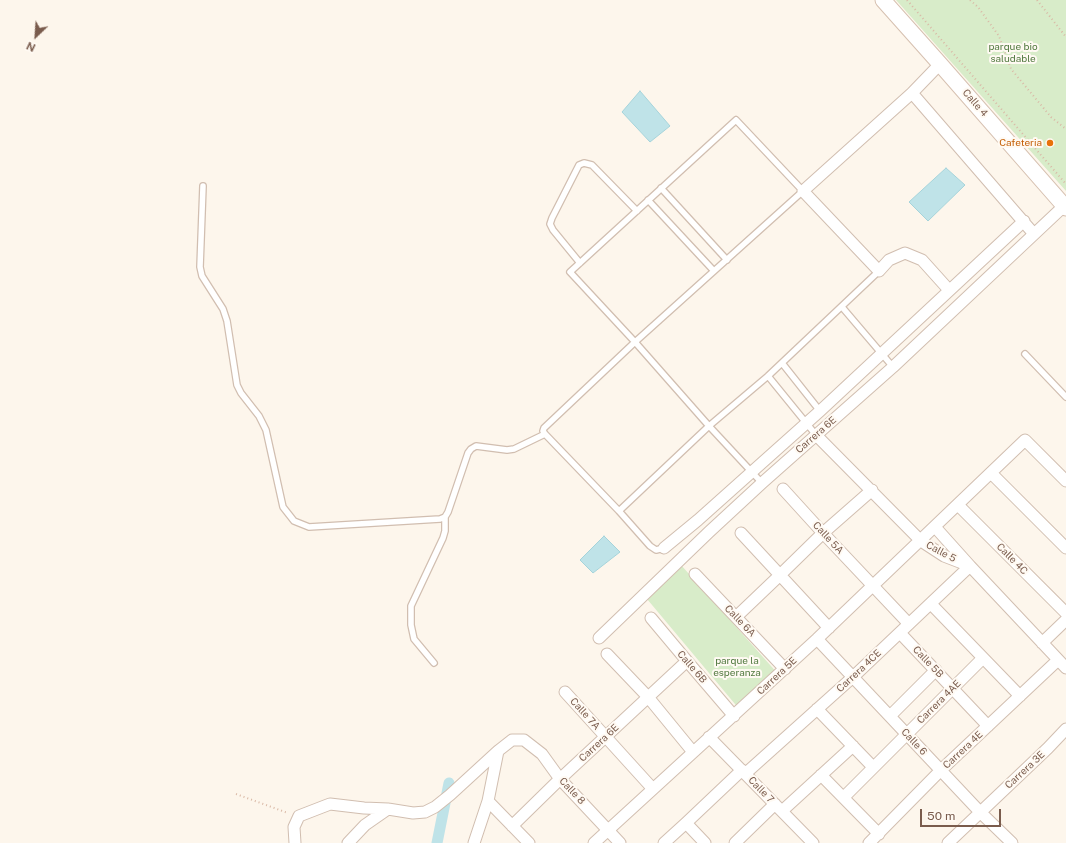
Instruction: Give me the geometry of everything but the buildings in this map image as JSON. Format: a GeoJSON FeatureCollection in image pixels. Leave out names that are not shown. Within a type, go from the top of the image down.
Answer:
{"type":"FeatureCollection","features":[{"type":"Feature","properties":{"kind":"street","name":"Calle 4"},"geometry":{"type":"LineString","coordinates":[[883,0],[1065,207]]}},
{"type":"Feature","properties":{"kind":"street"},"geometry":{"type":"LineString","coordinates":[[940,64],[912,93],[803,191],[879,271],[889,260],[904,253],[922,260],[949,290]]}},
{"type":"Feature","properties":{"kind":"street"},"geometry":{"type":"LineString","coordinates":[[912,93],[1034,234]]}},
{"type":"Feature","properties":{"kind":"street","name":"Carrera 6E"},"geometry":{"type":"LineString","coordinates":[[599,638],[735,507],[893,367],[1034,234],[1065,207]]}},
{"type":"Feature","properties":{"kind":"street","name":"Carrera 6E"},"geometry":{"type":"LineString","coordinates":[[664,548],[726,496],[806,424],[1024,221]]}},
{"type":"Feature","properties":{"kind":"street"},"geometry":{"type":"LineString","coordinates":[[982,260],[992,274]]}},
{"type":"Feature","properties":{"kind":"street"},"geometry":{"type":"LineString","coordinates":[[939,300],[950,313]]}},
{"type":"Feature","properties":{"kind":"street"},"geometry":{"type":"LineString","coordinates":[[820,411],[831,422]]}},
{"type":"Feature","properties":{"kind":"street","name":"Calle 5"},"geometry":{"type":"LineString","coordinates":[[816,435],[921,541],[944,556],[970,566],[1062,664]]}},
{"type":"Feature","properties":{"kind":"street","name":"Carrera 5E"},"geometry":{"type":"LineString","coordinates":[[594,843],[829,628],[1026,440],[1066,481]]}},
{"type":"Feature","properties":{"kind":"street"},"geometry":{"type":"LineString","coordinates":[[991,473],[1066,548]]}},
{"type":"Feature","properties":{"kind":"street","name":"Calle 5A"},"geometry":{"type":"LineString","coordinates":[[784,489],[823,533],[909,624]]}},
{"type":"Feature","properties":{"kind":"street"},"geometry":{"type":"LineString","coordinates":[[736,617],[823,533],[872,490]]}},
{"type":"Feature","properties":{"kind":"street"},"geometry":{"type":"LineString","coordinates":[[726,496],[735,507]]}},
{"type":"Feature","properties":{"kind":"street","name":"Calle 4C"},"geometry":{"type":"LineString","coordinates":[[958,505],[1066,613]]}},
{"type":"Feature","properties":{"kind":"street"},"geometry":{"type":"LineString","coordinates":[[698,520],[709,532]]}},
{"type":"Feature","properties":{"kind":"street"},"geometry":{"type":"LineString","coordinates":[[935,527],[970,566]]}},
{"type":"Feature","properties":{"kind":"street"},"geometry":{"type":"LineString","coordinates":[[741,533],[829,628]]}},
{"type":"Feature","properties":{"kind":"street","name":"Carrera 4CE"},"geometry":{"type":"LineString","coordinates":[[664,843],[853,677],[970,566]]}},
{"type":"Feature","properties":{"kind":"street","name":"Calle 6A"},"geometry":{"type":"LineString","coordinates":[[695,574],[785,669]]}},
{"type":"Feature","properties":{"kind":"street"},"geometry":{"type":"LineString","coordinates":[[931,604],[1020,696]]}},
{"type":"Feature","properties":{"kind":"street","name":"Calle 6B"},"geometry":{"type":"LineString","coordinates":[[651,618],[734,716]]}},
{"type":"Feature","properties":{"kind":"street"},"geometry":{"type":"LineString","coordinates":[[1042,643],[1066,620]]}},
{"type":"Feature","properties":{"kind":"street","name":"Calle 5B"},"geometry":{"type":"LineString","coordinates":[[900,633],[988,726]]}},
{"type":"Feature","properties":{"kind":"street","name":"Calle 6"},"geometry":{"type":"LineString","coordinates":[[817,639],[980,812],[1012,843]]}},
{"type":"Feature","properties":{"kind":"street"},"geometry":{"type":"LineString","coordinates":[[607,654],[648,697],[693,752]]}},
{"type":"Feature","properties":{"kind":"street","name":"Carrera 4AE"},"geometry":{"type":"LineString","coordinates":[[844,797],[983,658]]}},
{"type":"Feature","properties":{"kind":"street","name":"Carrera 6E"},"geometry":{"type":"LineString","coordinates":[[512,826],[560,779],[687,662]]}},
{"type":"Feature","properties":{"kind":"street","name":"Carrera 4E"},"geometry":{"type":"LineString","coordinates":[[869,843],[941,770],[1020,696],[1062,664]]}},
{"type":"Feature","properties":{"kind":"street"},"geometry":{"type":"LineString","coordinates":[[890,716],[936,670]]}},
{"type":"Feature","properties":{"kind":"street","name":"Calle 7A"},"geometry":{"type":"LineString","coordinates":[[565,692],[653,789]]}},
{"type":"Feature","properties":{"kind":"street"},"geometry":{"type":"LineString","coordinates":[[817,709],[873,767]]}},
{"type":"Feature","properties":{"kind":"street","name":"Carrera 3E"},"geometry":{"type":"LineString","coordinates":[[948,843],[1066,729]]}},
{"type":"Feature","properties":{"kind":"street","name":"Calle 7"},"geometry":{"type":"LineString","coordinates":[[709,737],[779,808],[807,841]]}},
{"type":"Feature","properties":{"kind":"street","name":"Calle 8"},"geometry":{"type":"LineString","coordinates":[[498,751],[512,740],[524,740],[542,754],[560,779],[620,843]]}},
{"type":"Feature","properties":{"kind":"street"},"geometry":{"type":"LineString","coordinates":[[735,843],[821,775],[853,746]]}},
{"type":"Feature","properties":{"kind":"street"},"geometry":{"type":"LineString","coordinates":[[295,843],[294,827],[299,816],[330,804],[388,809],[413,813],[425,812],[436,807],[447,798],[498,751]]}},
{"type":"Feature","properties":{"kind":"street"},"geometry":{"type":"LineString","coordinates":[[474,843],[488,801],[498,751]]}},
{"type":"Feature","properties":{"kind":"street"},"geometry":{"type":"LineString","coordinates":[[821,775],[879,834]]}},
{"type":"Feature","properties":{"kind":"street"},"geometry":{"type":"LineString","coordinates":[[488,801],[529,843]]}},
{"type":"Feature","properties":{"kind":"street"},"geometry":{"type":"LineString","coordinates":[[348,843],[365,825],[388,809]]}},
{"type":"Feature","properties":{"kind":"street"},"geometry":{"type":"LineString","coordinates":[[686,823],[705,843]]}},
{"type":"Feature","properties":{"kind":"lane"},"geometry":{"type":"LineString","coordinates":[[664,548],[656,550],[650,546],[543,431],[544,428],[635,342],[803,191],[736,120],[570,272],[635,342],[709,426],[762,483]]}},
{"type":"Feature","properties":{"kind":"lane"},"geometry":{"type":"LineString","coordinates":[[580,263],[553,230],[550,224],[579,165],[584,163],[592,165],[637,211]]}},
{"type":"Feature","properties":{"kind":"lane"},"geometry":{"type":"LineString","coordinates":[[202,186],[200,267],[202,276],[223,309],[227,321],[238,385],[241,392],[259,416],[266,430],[283,507],[294,521],[309,527],[440,519],[445,517]]}},
{"type":"Feature","properties":{"kind":"lane"},"geometry":{"type":"LineString","coordinates":[[661,188],[727,260]]}},
{"type":"Feature","properties":{"kind":"lane"},"geometry":{"type":"LineString","coordinates":[[648,200],[714,271]]}},
{"type":"Feature","properties":{"kind":"lane"},"geometry":{"type":"LineString","coordinates":[[619,511],[709,426],[768,376],[879,271]]}},
{"type":"Feature","properties":{"kind":"lane"},"geometry":{"type":"LineString","coordinates":[[842,307],[893,367]]}},
{"type":"Feature","properties":{"kind":"lane"},"geometry":{"type":"LineString","coordinates":[[1025,354],[1066,397]]}},
{"type":"Feature","properties":{"kind":"lane"},"geometry":{"type":"LineString","coordinates":[[782,363],[820,411]]}},
{"type":"Feature","properties":{"kind":"lane"},"geometry":{"type":"LineString","coordinates":[[768,376],[816,435]]}},
{"type":"Feature","properties":{"kind":"lane"},"geometry":{"type":"LineString","coordinates":[[434,664],[414,639],[411,625],[411,606],[443,538],[445,517],[468,453],[476,446],[507,450],[514,449],[545,434]]}},
{"type":"Feature","properties":{"kind":"path"},"geometry":{"type":"LineString","coordinates":[[907,0],[1066,184]]}},
{"type":"Feature","properties":{"kind":"path"},"geometry":{"type":"LineString","coordinates":[[970,0],[978,7],[999,36],[1011,69],[1051,117],[1066,129]]}},
{"type":"Feature","properties":{"kind":"path"},"geometry":{"type":"LineString","coordinates":[[1037,0],[1066,37]]}},
{"type":"Feature","properties":{"kind":"path"},"geometry":{"type":"LineString","coordinates":[[236,794],[280,811],[299,816]]}},
{"type":"Feature","properties":{"kind":"green space","name":"parque bio saludable"},"geometry":{"type":"Polygon","coordinates":[[[896,0],[1066,0],[1066,191],[896,0]]]}},
{"type":"Feature","properties":{"kind":"green space","name":"parque la esperanza"},"geometry":{"type":"Polygon","coordinates":[[[681,565],[779,675],[740,710],[647,599],[681,565]]]}},
{"type":"Feature","properties":{"kind":"water"},"geometry":{"type":"Polygon","coordinates":[[[640,91],[670,126],[650,142],[622,112],[640,91]]]}},
{"type":"Feature","properties":{"kind":"water"},"geometry":{"type":"Polygon","coordinates":[[[946,168],[965,185],[928,221],[909,202],[946,168]]]}},
{"type":"Feature","properties":{"kind":"water"},"geometry":{"type":"Polygon","coordinates":[[[604,536],[620,552],[593,573],[580,560],[604,536]]]}},
{"type":"Feature","properties":{"kind":"waterway"},"geometry":{"type":"LineString","coordinates":[[437,843],[449,783]]}},
{"type":"Feature","properties":{"kind":"place","name":"Cafeteria"},"geometry":{"type":"Point","coordinates":[1050,143]}}]}
